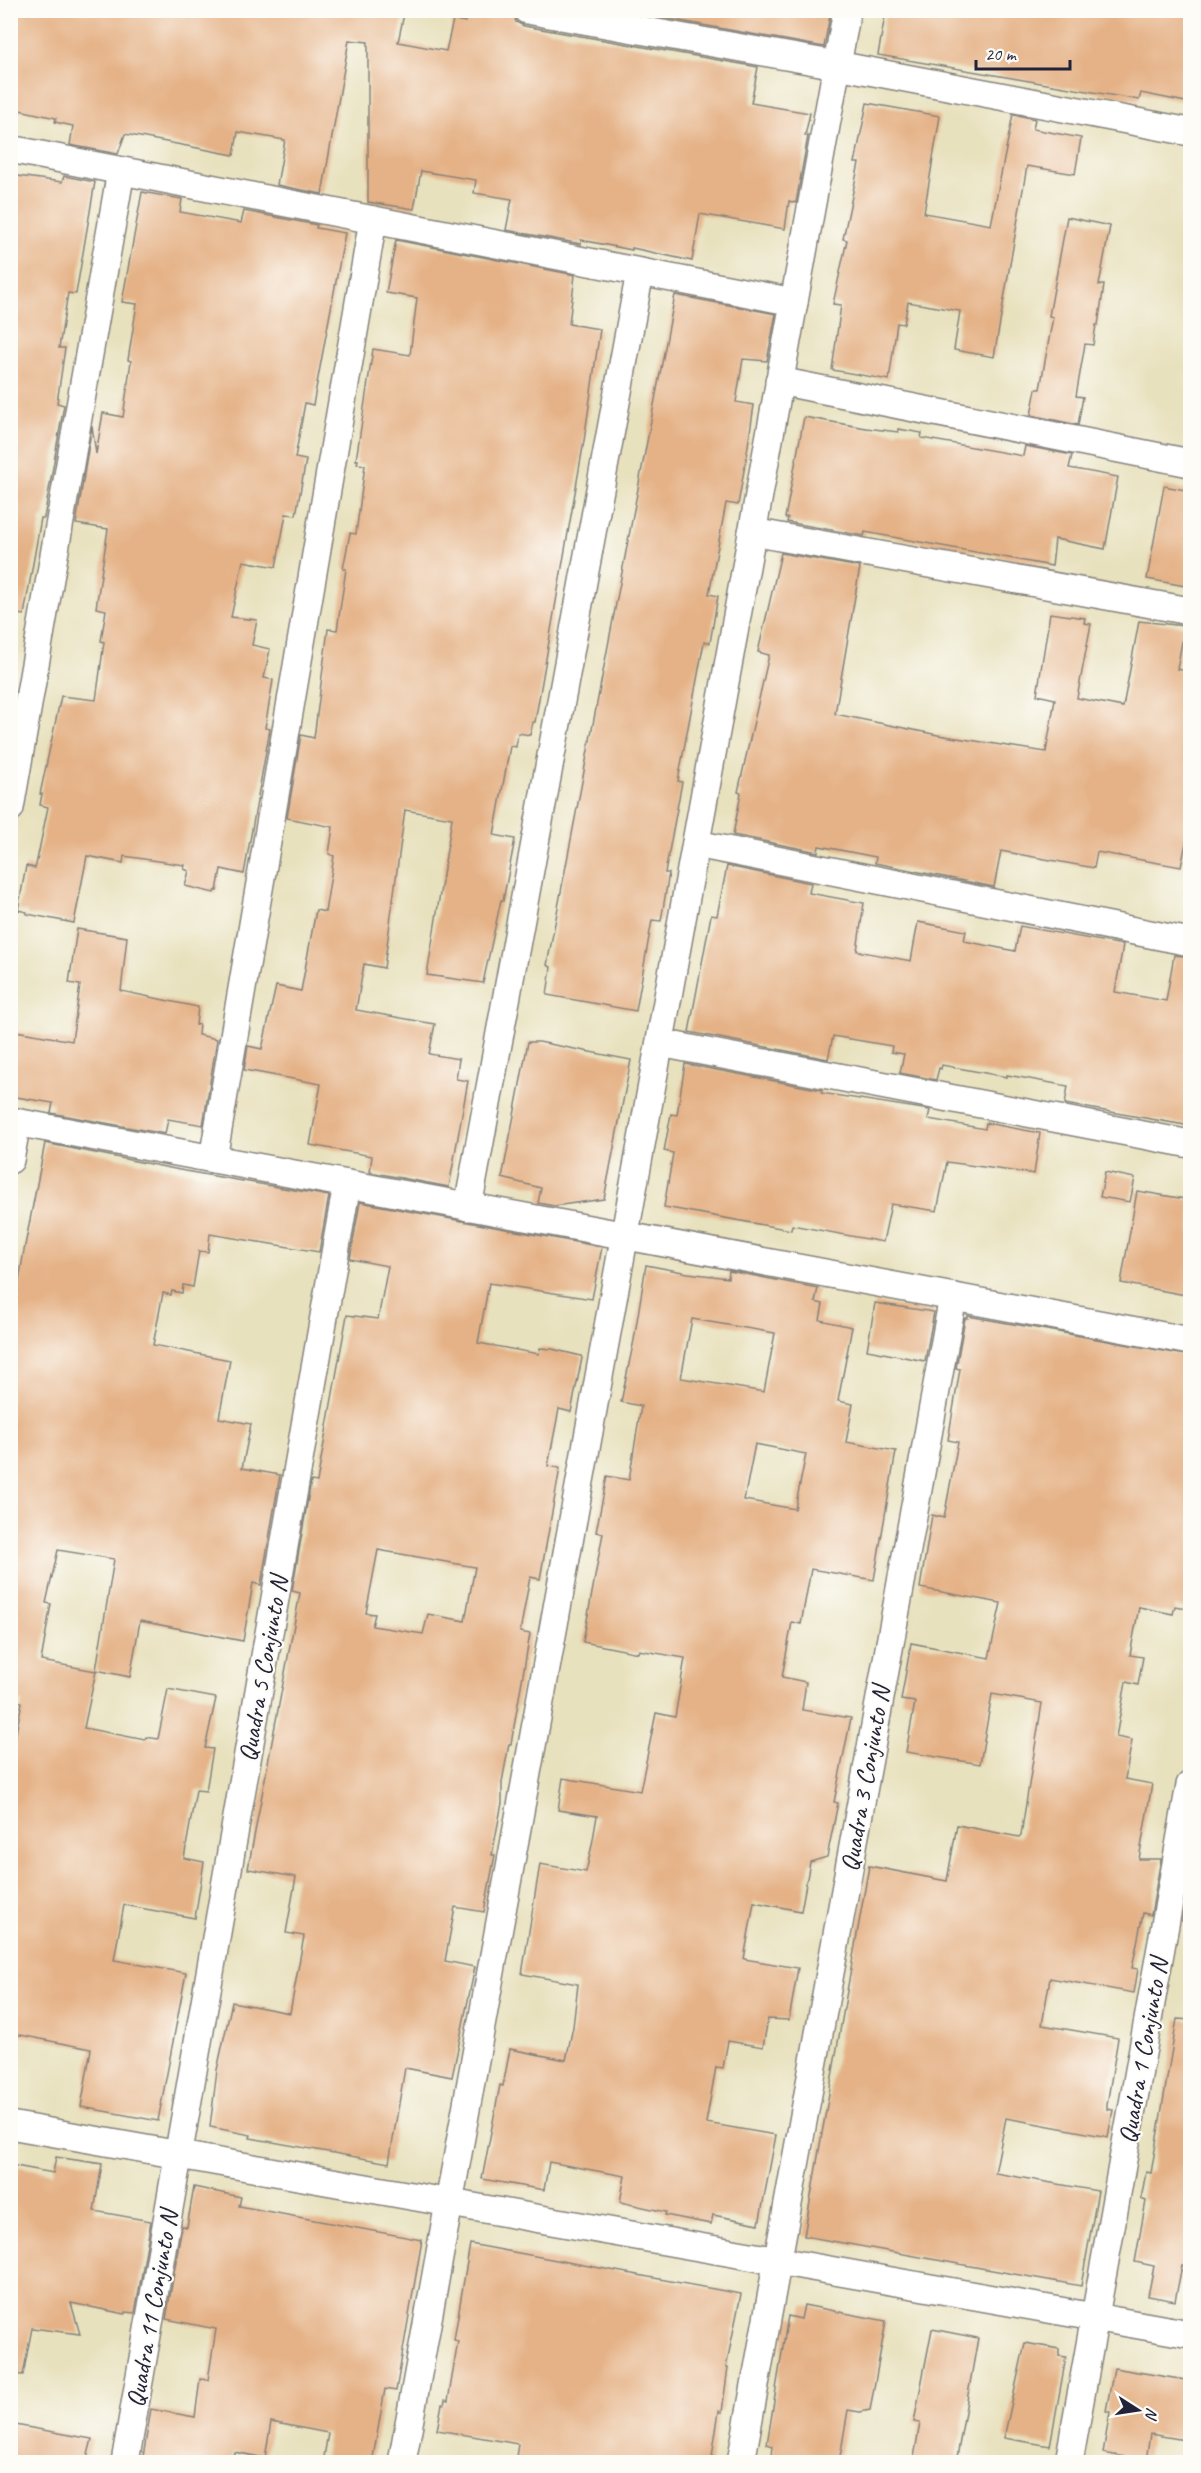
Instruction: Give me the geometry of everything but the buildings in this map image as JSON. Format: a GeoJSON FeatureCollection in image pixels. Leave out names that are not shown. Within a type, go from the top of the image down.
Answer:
{"type":"FeatureCollection","features":[{"type":"Feature","properties":{"kind":"street"},"geometry":{"type":"LineString","coordinates":[[527,10],[837,65],[1191,132]]}},
{"type":"Feature","properties":{"kind":"street"},"geometry":{"type":"LineString","coordinates":[[402,2463],[451,2203],[846,10]]}},
{"type":"Feature","properties":{"kind":"street"},"geometry":{"type":"LineString","coordinates":[[10,149],[794,302]]}},
{"type":"Feature","properties":{"kind":"street"},"geometry":{"type":"LineString","coordinates":[[10,808],[121,171]]}},
{"type":"Feature","properties":{"kind":"street"},"geometry":{"type":"LineString","coordinates":[[213,1159],[373,220]]}},
{"type":"Feature","properties":{"kind":"street"},"geometry":{"type":"LineString","coordinates":[[468,1206],[640,272]]}},
{"type":"Feature","properties":{"kind":"street"},"geometry":{"type":"LineString","coordinates":[[780,381],[1191,463]]}},
{"type":"Feature","properties":{"kind":"street"},"geometry":{"type":"LineString","coordinates":[[752,532],[1191,611]]}},
{"type":"Feature","properties":{"kind":"street"},"geometry":{"type":"LineString","coordinates":[[696,844],[1191,942]]}},
{"type":"Feature","properties":{"kind":"street"},"geometry":{"type":"LineString","coordinates":[[660,1043],[1191,1144]]}},
{"type":"Feature","properties":{"kind":"street"},"geometry":{"type":"LineString","coordinates":[[10,1160],[14,1121],[1191,1341]]}},
{"type":"Feature","properties":{"kind":"street","name":"Quadra 5 Conjunto N"},"geometry":{"type":"LineString","coordinates":[[179,2155],[347,1184]]}},
{"type":"Feature","properties":{"kind":"street","name":"Quadra 3 Conjunto N"},"geometry":{"type":"LineString","coordinates":[[741,2463],[953,1297]]}},
{"type":"Feature","properties":{"kind":"street","name":"Quadra 1 Conjunto N"},"geometry":{"type":"LineString","coordinates":[[1069,2463],[1191,1785]]}},
{"type":"Feature","properties":{"kind":"street"},"geometry":{"type":"LineString","coordinates":[[10,2125],[1191,2334]]}},
{"type":"Feature","properties":{"kind":"street","name":"Quadra 11 Conjunto N"},"geometry":{"type":"LineString","coordinates":[[125,2463],[179,2155]]}}]}
